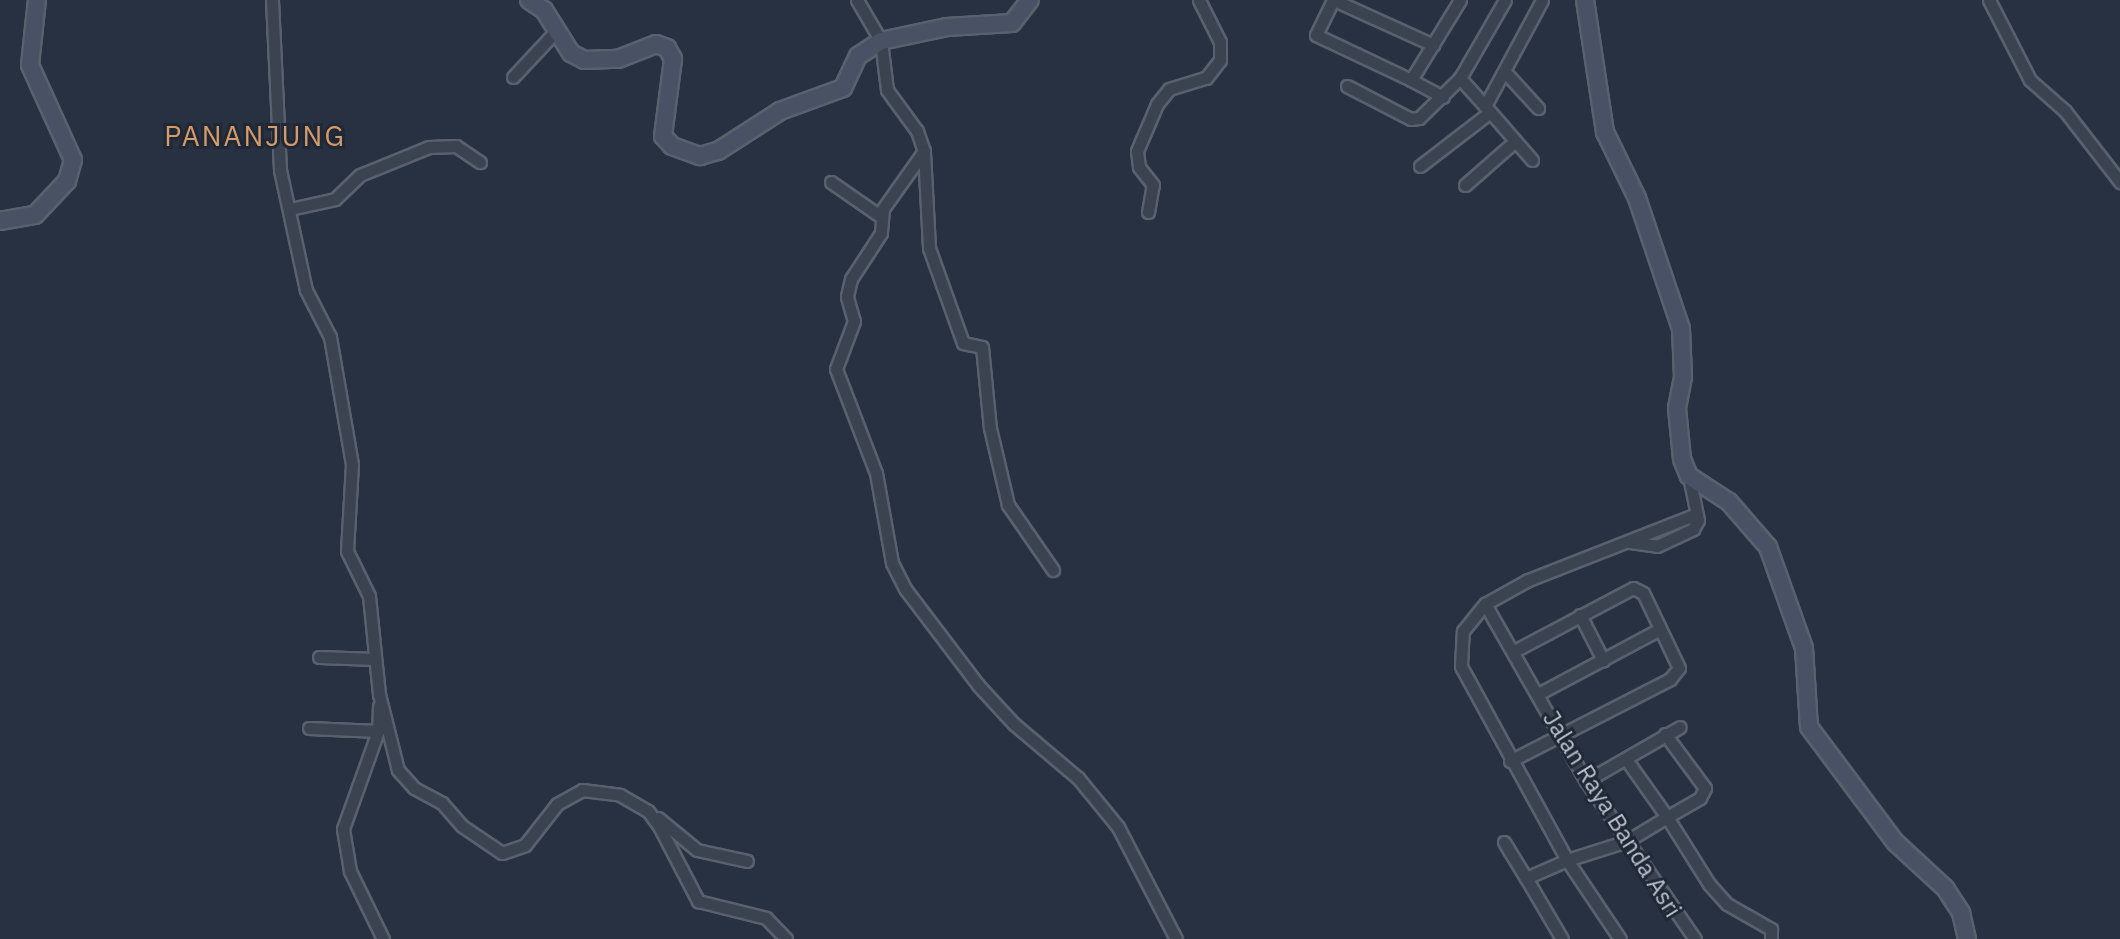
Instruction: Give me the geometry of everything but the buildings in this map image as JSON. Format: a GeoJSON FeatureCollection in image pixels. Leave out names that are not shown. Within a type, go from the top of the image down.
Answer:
{"type":"FeatureCollection","features":[{"type":"Feature","properties":{"kind":"street"},"geometry":{"type":"LineString","coordinates":[[0,221],[35,215],[67,181],[73,160],[30,65],[37,0]]}},
{"type":"Feature","properties":{"kind":"street"},"geometry":{"type":"LineString","coordinates":[[272,0],[280,170],[306,290],[330,337],[352,464],[347,551],[369,596],[379,694],[378,731],[343,829],[350,871],[383,939]]}},
{"type":"Feature","properties":{"kind":"street"},"geometry":{"type":"LineString","coordinates":[[529,0],[544,10],[571,53],[584,60],[618,59],[656,44],[667,48],[673,59],[663,136],[672,146],[700,156],[718,151],[780,111],[843,88],[858,56],[881,41],[947,27],[1012,23],[1030,0]]}},
{"type":"Feature","properties":{"kind":"street"},"geometry":{"type":"LineString","coordinates":[[857,0],[881,41],[887,90],[917,131],[924,151],[929,248],[963,343],[982,347],[990,432],[1008,505],[1053,570]]}},
{"type":"Feature","properties":{"kind":"street"},"geometry":{"type":"LineString","coordinates":[[1148,212],[1153,185],[1139,167],[1137,151],[1157,104],[1169,89],[1206,78],[1220,60],[1220,42],[1199,0]]}},
{"type":"Feature","properties":{"kind":"street"},"geometry":{"type":"LineString","coordinates":[[1433,45],[1334,0],[1316,35],[1443,97]]}},
{"type":"Feature","properties":{"kind":"street"},"geometry":{"type":"LineString","coordinates":[[1411,80],[1460,0]]}},
{"type":"Feature","properties":{"kind":"street"},"geometry":{"type":"LineString","coordinates":[[1347,86],[1411,119],[1443,97],[1460,78],[1505,0]]}},
{"type":"Feature","properties":{"kind":"street"},"geometry":{"type":"LineString","coordinates":[[1420,166],[1487,109],[1542,0]]}},
{"type":"Feature","properties":{"kind":"street"},"geometry":{"type":"LineString","coordinates":[[1585,0],[1605,132],[1637,198],[1681,329],[1678,434],[1696,514],[1693,529],[1676,540],[1657,546],[1630,542]]}},
{"type":"Feature","properties":{"kind":"street"},"geometry":{"type":"LineString","coordinates":[[1989,0],[2030,80],[2065,111],[2120,182]]}},
{"type":"Feature","properties":{"kind":"street"},"geometry":{"type":"LineString","coordinates":[[513,77],[555,32]]}},
{"type":"Feature","properties":{"kind":"street"},"geometry":{"type":"LineString","coordinates":[[1505,72],[1538,108]]}},
{"type":"Feature","properties":{"kind":"street"},"geometry":{"type":"LineString","coordinates":[[1460,78],[1532,160]]}},
{"type":"Feature","properties":{"kind":"street"},"geometry":{"type":"LineString","coordinates":[[1465,185],[1515,141]]}},
{"type":"Feature","properties":{"kind":"street"},"geometry":{"type":"LineString","coordinates":[[290,209],[335,199],[353,179],[429,147],[456,146],[480,162]]}},
{"type":"Feature","properties":{"kind":"street"},"geometry":{"type":"LineString","coordinates":[[924,151],[880,216],[881,233],[850,282],[854,321],[836,369],[876,473],[893,566],[978,685],[1078,778],[1118,827],[1176,939]]}},
{"type":"Feature","properties":{"kind":"street"},"geometry":{"type":"LineString","coordinates":[[831,182],[880,216]]}},
{"type":"Feature","properties":{"kind":"street"},"geometry":{"type":"LineString","coordinates":[[1689,476],[1729,502],[1768,547],[1804,648],[1809,727],[1895,842],[1945,888],[1961,913],[1967,939]]}},
{"type":"Feature","properties":{"kind":"street"},"geometry":{"type":"LineString","coordinates":[[1620,939],[1567,860],[1510,761],[1461,666],[1463,631],[1485,604],[1542,573],[1630,542],[1655,527],[1696,514]]}},
{"type":"Feature","properties":{"kind":"street"},"geometry":{"type":"LineString","coordinates":[[1510,761],[1676,674],[1679,660],[1637,588],[1516,650]]}},
{"type":"Feature","properties":{"kind":"street","name":"Jalan Raya Banda Asri"},"geometry":{"type":"LineString","coordinates":[[1485,604],[1516,650],[1586,781],[1695,939]]}},
{"type":"Feature","properties":{"kind":"street"},"geometry":{"type":"LineString","coordinates":[[1580,615],[1603,660]]}},
{"type":"Feature","properties":{"kind":"street"},"geometry":{"type":"LineString","coordinates":[[1538,694],[1660,629]]}},
{"type":"Feature","properties":{"kind":"street"},"geometry":{"type":"LineString","coordinates":[[319,657],[375,659]]}},
{"type":"Feature","properties":{"kind":"street"},"geometry":{"type":"LineString","coordinates":[[379,694],[402,776],[502,853],[525,845],[557,804],[588,788],[611,792],[648,811],[697,850],[747,861]]}},
{"type":"Feature","properties":{"kind":"street"},"geometry":{"type":"LineString","coordinates":[[1586,781],[1680,727]]}},
{"type":"Feature","properties":{"kind":"street"},"geometry":{"type":"LineString","coordinates":[[309,728],[378,731]]}},
{"type":"Feature","properties":{"kind":"street"},"geometry":{"type":"LineString","coordinates":[[1526,878],[1567,860],[1627,841],[1700,798],[1705,788],[1665,734]]}},
{"type":"Feature","properties":{"kind":"street"},"geometry":{"type":"LineString","coordinates":[[1626,759],[1709,884],[1727,904],[1771,929],[1771,939]]}},
{"type":"Feature","properties":{"kind":"street"},"geometry":{"type":"LineString","coordinates":[[648,811],[698,901],[766,918],[786,939]]}},
{"type":"Feature","properties":{"kind":"street"},"geometry":{"type":"LineString","coordinates":[[1504,842],[1562,939]]}},
{"type":"Feature","properties":{"kind":"district","name":"PANANJUNG"},"geometry":{"type":"Point","coordinates":[255,136]}}]}
